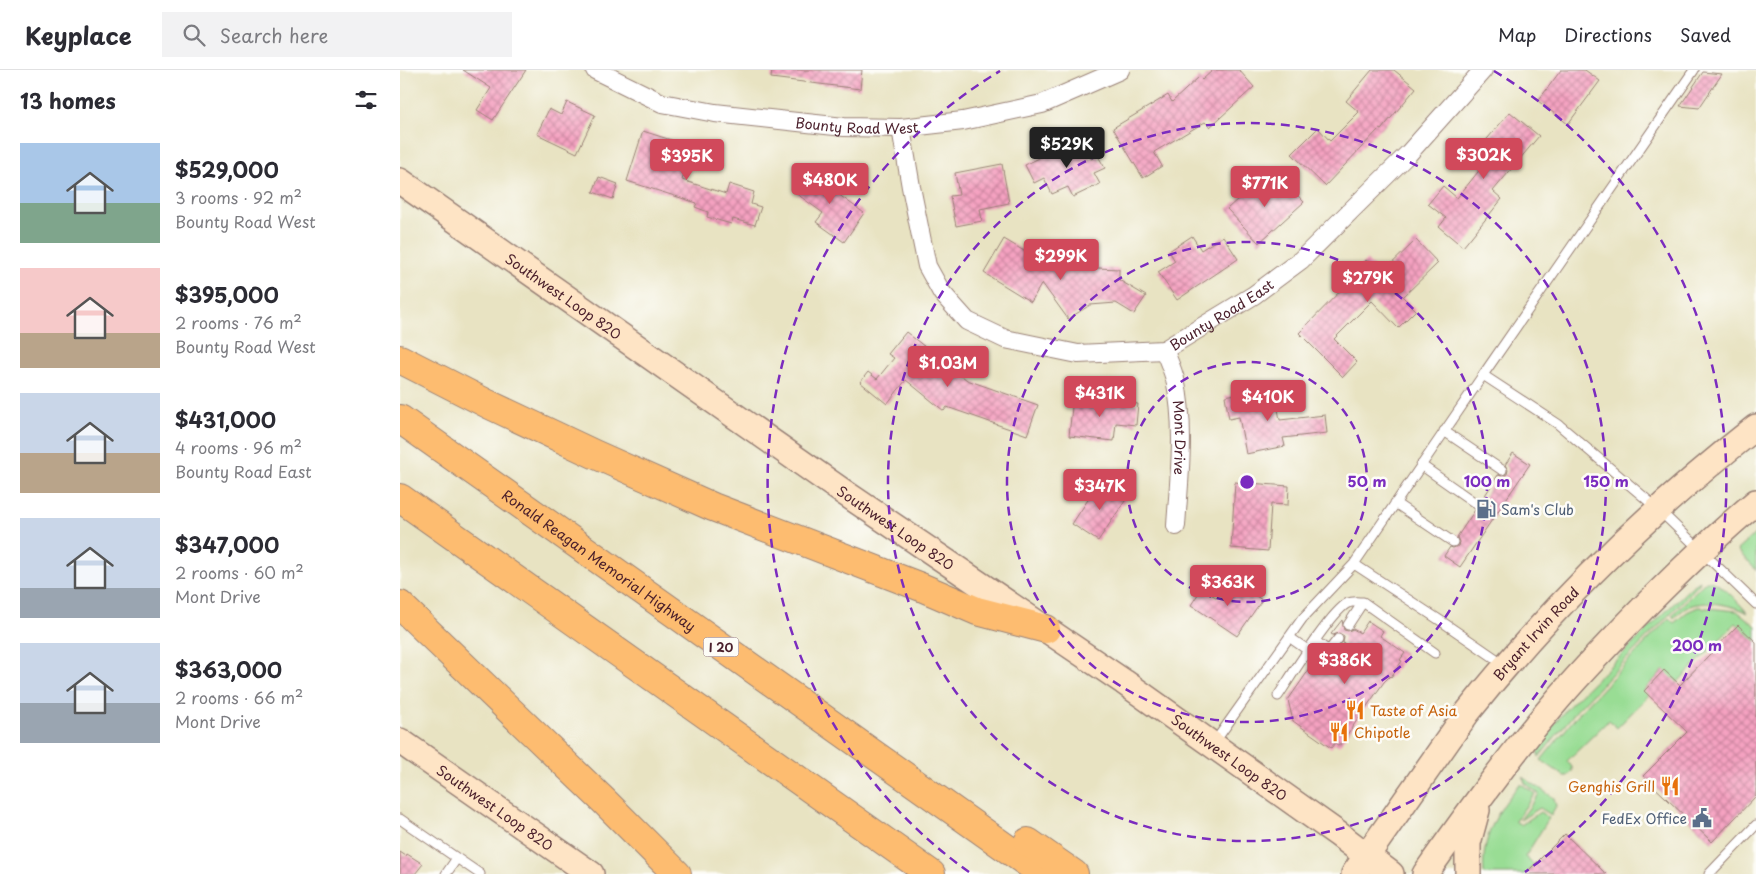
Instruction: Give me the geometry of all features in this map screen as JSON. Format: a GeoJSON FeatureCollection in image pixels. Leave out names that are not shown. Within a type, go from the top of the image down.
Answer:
{"type":"FeatureCollection","features":[{"type":"Feature","properties":{"kind":"highway"},"geometry":{"type":"LineString","coordinates":[[400,359],[488,404],[585,450],[713,507],[921,587],[977,611],[1046,629]]}},
{"type":"Feature","properties":{"kind":"highway","name":"Ronald Reagan Memorial Highway"},"geometry":{"type":"LineString","coordinates":[[400,419],[1043,874]]}},
{"type":"Feature","properties":{"kind":"highway"},"geometry":{"type":"LineString","coordinates":[[400,498],[931,874]]}},
{"type":"Feature","properties":{"kind":"highway"},"geometry":{"type":"LineString","coordinates":[[400,605],[604,801],[677,874]]}},
{"type":"Feature","properties":{"kind":"highway"},"geometry":{"type":"LineString","coordinates":[[791,696],[825,699],[1074,874]]}},
{"type":"Feature","properties":{"kind":"main road","name":"Southwest Loop 820"},"geometry":{"type":"LineString","coordinates":[[400,182],[842,491],[1213,744],[1360,864],[1392,874]]}},
{"type":"Feature","properties":{"kind":"main road","name":"Bryant Irvin Road"},"geometry":{"type":"LineString","coordinates":[[1360,864],[1462,720],[1506,666],[1603,560],[1658,509],[1756,427]]}},
{"type":"Feature","properties":{"kind":"main road"},"geometry":{"type":"LineString","coordinates":[[1425,874],[1482,794],[1553,704],[1596,657],[1701,550],[1756,502]]}},
{"type":"Feature","properties":{"kind":"main road","name":"Southwest Loop 820"},"geometry":{"type":"LineString","coordinates":[[406,748],[591,874]]}},
{"type":"Feature","properties":{"kind":"main road"},"geometry":{"type":"LineString","coordinates":[[1468,874],[1468,844],[1482,794]]}},
{"type":"Feature","properties":{"kind":"street","name":"Bounty Road West"},"geometry":{"type":"LineString","coordinates":[[595,70],[627,77],[662,103],[715,113],[844,127],[902,128],[963,120],[1042,104],[1120,70]]}},
{"type":"Feature","properties":{"kind":"street","name":"Bounty Road East"},"geometry":{"type":"LineString","coordinates":[[902,128],[910,187],[927,266],[942,293],[967,321],[1005,339],[1078,354],[1164,350],[1254,295],[1301,260],[1408,153],[1483,70]]}},
{"type":"Feature","properties":{"kind":"street","name":"Mont Drive"},"geometry":{"type":"LineString","coordinates":[[1164,350],[1175,378],[1180,409],[1181,462],[1176,526]]}},
{"type":"Feature","properties":{"kind":"lane"},"geometry":{"type":"LineString","coordinates":[[1213,744],[1302,619],[1354,564],[1694,70]]}},
{"type":"Feature","properties":{"kind":"lane"},"geometry":{"type":"LineString","coordinates":[[1483,375],[1558,424],[1658,509],[1756,604]]}},
{"type":"Feature","properties":{"kind":"lane"},"geometry":{"type":"LineString","coordinates":[[1444,431],[1502,470]]}},
{"type":"Feature","properties":{"kind":"lane"},"geometry":{"type":"LineString","coordinates":[[1421,465],[1478,505]]}},
{"type":"Feature","properties":{"kind":"lane"},"geometry":{"type":"LineString","coordinates":[[1395,503],[1453,542]]}},
{"type":"Feature","properties":{"kind":"lane"},"geometry":{"type":"LineString","coordinates":[[1354,564],[1506,666]]}},
{"type":"Feature","properties":{"kind":"lane"},"geometry":{"type":"LineString","coordinates":[[1278,696],[1328,623],[1346,604],[1355,601],[1363,602],[1435,653]]}},
{"type":"Feature","properties":{"kind":"lane"},"geometry":{"type":"LineString","coordinates":[[1348,625],[1363,602]]}},
{"type":"Feature","properties":{"kind":"lane"},"geometry":{"type":"LineString","coordinates":[[1289,637],[1309,651]]}},
{"type":"Feature","properties":{"kind":"lane"},"geometry":{"type":"LineString","coordinates":[[1315,642],[1326,649],[1331,648],[1338,639]]}},
{"type":"Feature","properties":{"kind":"lane"},"geometry":{"type":"LineString","coordinates":[[400,819],[480,874]]}},
{"type":"Feature","properties":{"kind":"lane"},"geometry":{"type":"LineString","coordinates":[[1709,874],[1756,825]]}},
{"type":"Feature","properties":{"kind":"lane"},"geometry":{"type":"LineString","coordinates":[[446,874],[457,858]]}},
{"type":"Feature","properties":{"kind":"green space"},"geometry":{"type":"Polygon","coordinates":[[[1756,533],[1756,570],[1737,550],[1756,533]]]}},
{"type":"Feature","properties":{"kind":"green space"},"geometry":{"type":"Polygon","coordinates":[[[1700,581],[1576,711],[1539,757],[1537,751],[1538,744],[1568,707],[1691,587],[1700,581]]]}},
{"type":"Feature","properties":{"kind":"green space"},"geometry":{"type":"Polygon","coordinates":[[[1706,581],[1723,588],[1748,613],[1724,605],[1704,603],[1688,607],[1674,618],[1672,615],[1706,581]]]}},
{"type":"Feature","properties":{"kind":"green space"},"geometry":{"type":"Polygon","coordinates":[[[1698,607],[1737,611],[1756,626],[1756,642],[1736,623],[1677,683],[1664,670],[1644,690],[1649,695],[1617,728],[1609,720],[1567,761],[1572,767],[1572,772],[1568,776],[1564,776],[1541,760],[1579,713],[1669,618],[1674,623],[1687,612],[1698,607]]]}},
{"type":"Feature","properties":{"kind":"green space"},"geometry":{"type":"Polygon","coordinates":[[[1523,777],[1554,798],[1556,806],[1551,815],[1540,808],[1520,820],[1539,794],[1525,783],[1523,777]]]}},
{"type":"Feature","properties":{"kind":"green space"},"geometry":{"type":"Polygon","coordinates":[[[1519,785],[1523,785],[1535,794],[1515,821],[1521,825],[1540,812],[1549,818],[1525,857],[1534,865],[1525,874],[1484,874],[1485,849],[1492,826],[1497,815],[1519,785]]]}},
{"type":"Feature","properties":{"kind":"building"},"geometry":{"type":"Polygon","coordinates":[[[463,70],[526,70],[493,120],[477,110],[491,88],[463,70]]]}},
{"type":"Feature","properties":{"kind":"building"},"geometry":{"type":"Polygon","coordinates":[[[772,70],[862,70],[860,89],[771,78],[772,70]]]}},
{"type":"Feature","properties":{"kind":"building"},"geometry":{"type":"Polygon","coordinates":[[[1213,70],[1239,70],[1254,87],[1210,127],[1205,122],[1154,152],[1162,166],[1143,178],[1113,128],[1168,95],[1172,102],[1199,77],[1202,80],[1213,70]]]}},
{"type":"Feature","properties":{"kind":"building"},"geometry":{"type":"Polygon","coordinates":[[[1372,70],[1394,70],[1416,88],[1381,130],[1379,129],[1325,186],[1292,154],[1318,128],[1330,141],[1359,112],[1346,101],[1372,70]]]}},
{"type":"Feature","properties":{"kind":"building"},"geometry":{"type":"Polygon","coordinates":[[[1561,70],[1585,70],[1600,81],[1568,124],[1538,101],[1561,70]]]}},
{"type":"Feature","properties":{"kind":"building"},"geometry":{"type":"Polygon","coordinates":[[[1703,72],[1722,74],[1699,108],[1680,106],[1703,72]]]}},
{"type":"Feature","properties":{"kind":"building"},"geometry":{"type":"Polygon","coordinates":[[[567,102],[595,115],[577,153],[537,134],[549,109],[561,115],[567,102]]]}},
{"type":"Feature","properties":{"kind":"building"},"geometry":{"type":"Polygon","coordinates":[[[1510,112],[1539,136],[1493,191],[1502,199],[1463,247],[1439,227],[1446,218],[1428,204],[1443,186],[1457,198],[1482,167],[1471,158],[1510,112]]]}},
{"type":"Feature","properties":{"kind":"building"},"geometry":{"type":"Polygon","coordinates":[[[643,131],[693,147],[682,180],[726,194],[729,184],[754,192],[751,204],[761,207],[755,225],[733,219],[731,224],[707,217],[708,212],[695,207],[697,203],[627,181],[643,131]]]}},
{"type":"Feature","properties":{"kind":"building"},"geometry":{"type":"Polygon","coordinates":[[[1080,138],[1091,159],[1098,156],[1105,168],[1094,173],[1100,184],[1073,197],[1068,187],[1052,194],[1044,178],[1034,183],[1025,165],[1080,138]]]}},
{"type":"Feature","properties":{"kind":"building"},"geometry":{"type":"Polygon","coordinates":[[[1002,164],[1009,203],[980,209],[982,221],[956,226],[950,196],[959,195],[955,173],[1002,164]]]}},
{"type":"Feature","properties":{"kind":"building"},"geometry":{"type":"Polygon","coordinates":[[[818,166],[838,180],[831,189],[864,213],[844,242],[816,222],[823,213],[797,194],[818,166]]]}},
{"type":"Feature","properties":{"kind":"building"},"geometry":{"type":"Polygon","coordinates":[[[599,177],[618,184],[613,199],[593,192],[599,177]]]}},
{"type":"Feature","properties":{"kind":"building"},"geometry":{"type":"Polygon","coordinates":[[[1262,177],[1275,191],[1285,182],[1304,202],[1259,243],[1227,209],[1262,177]]]}},
{"type":"Feature","properties":{"kind":"building"},"geometry":{"type":"Polygon","coordinates":[[[1192,236],[1201,250],[1223,236],[1238,259],[1177,300],[1158,272],[1175,261],[1169,251],[1192,236]]]}},
{"type":"Feature","properties":{"kind":"building"},"geometry":{"type":"Polygon","coordinates":[[[1004,239],[1034,257],[1039,250],[1071,269],[1076,267],[1119,269],[1119,280],[1146,296],[1134,314],[1116,303],[1090,305],[1068,319],[1042,283],[1031,302],[984,273],[1004,239]]]}},
{"type":"Feature","properties":{"kind":"building"},"geometry":{"type":"Polygon","coordinates":[[[1416,240],[1438,263],[1403,297],[1416,310],[1398,328],[1372,301],[1334,339],[1357,362],[1343,377],[1299,333],[1351,280],[1348,278],[1366,260],[1381,274],[1416,240]]]}},
{"type":"Feature","properties":{"kind":"building"},"geometry":{"type":"Polygon","coordinates":[[[906,332],[967,380],[1038,405],[1027,435],[947,407],[944,411],[906,380],[887,404],[860,382],[868,372],[877,379],[894,358],[888,354],[906,332]]]}},
{"type":"Feature","properties":{"kind":"building"},"geometry":{"type":"Polygon","coordinates":[[[1269,388],[1274,410],[1278,409],[1280,420],[1325,415],[1327,433],[1283,438],[1285,446],[1246,454],[1239,417],[1229,419],[1225,396],[1269,388]]]}},
{"type":"Feature","properties":{"kind":"building"},"geometry":{"type":"Polygon","coordinates":[[[1073,397],[1138,404],[1136,425],[1116,423],[1114,441],[1069,436],[1073,397]]]}},
{"type":"Feature","properties":{"kind":"building"},"geometry":{"type":"Polygon","coordinates":[[[1513,453],[1530,464],[1460,567],[1444,556],[1450,547],[1458,546],[1457,537],[1475,510],[1480,511],[1483,508],[1484,503],[1482,500],[1498,475],[1507,474],[1508,470],[1505,465],[1513,453]]]}},
{"type":"Feature","properties":{"kind":"building"},"geometry":{"type":"Polygon","coordinates":[[[1101,480],[1127,498],[1098,541],[1072,524],[1101,480]]]}},
{"type":"Feature","properties":{"kind":"building"},"geometry":{"type":"Polygon","coordinates":[[[1235,482],[1289,486],[1288,505],[1271,504],[1268,551],[1231,548],[1235,482]]]}},
{"type":"Feature","properties":{"kind":"building"},"geometry":{"type":"Polygon","coordinates":[[[1238,584],[1262,600],[1237,636],[1191,605],[1202,588],[1217,598],[1225,586],[1233,591],[1238,584]]]}},
{"type":"Feature","properties":{"kind":"building"},"geometry":{"type":"Polygon","coordinates":[[[1342,620],[1344,630],[1353,629],[1360,633],[1368,621],[1383,631],[1380,636],[1405,653],[1391,677],[1384,682],[1339,746],[1335,743],[1331,748],[1293,721],[1288,700],[1313,664],[1329,676],[1344,655],[1339,651],[1345,644],[1343,643],[1344,636],[1339,633],[1331,634],[1342,620]]]}},
{"type":"Feature","properties":{"kind":"building"},"geometry":{"type":"Polygon","coordinates":[[[1738,625],[1756,642],[1756,796],[1712,842],[1643,776],[1687,732],[1644,691],[1664,670],[1680,685],[1738,625]]]}},
{"type":"Feature","properties":{"kind":"building"},"geometry":{"type":"Polygon","coordinates":[[[1565,834],[1606,874],[1525,874],[1565,834]]]}},
{"type":"Feature","properties":{"kind":"building"},"geometry":{"type":"Polygon","coordinates":[[[400,852],[423,864],[415,874],[400,874],[400,852]]]}},
{"type":"Feature","properties":{"kind":"place","name":"Sam's Club"},"geometry":{"type":"Point","coordinates":[1486,509]}},
{"type":"Feature","properties":{"kind":"place","name":"Taste of Asia"},"geometry":{"type":"Point","coordinates":[1355,710]}},
{"type":"Feature","properties":{"kind":"place","name":"Chipotle"},"geometry":{"type":"Point","coordinates":[1339,732]}},
{"type":"Feature","properties":{"kind":"place","name":"Genghis Grill"},"geometry":{"type":"Point","coordinates":[1670,786]}},
{"type":"Feature","properties":{"kind":"place","name":"FedEx Office"},"geometry":{"type":"Point","coordinates":[1702,818]}}]}
